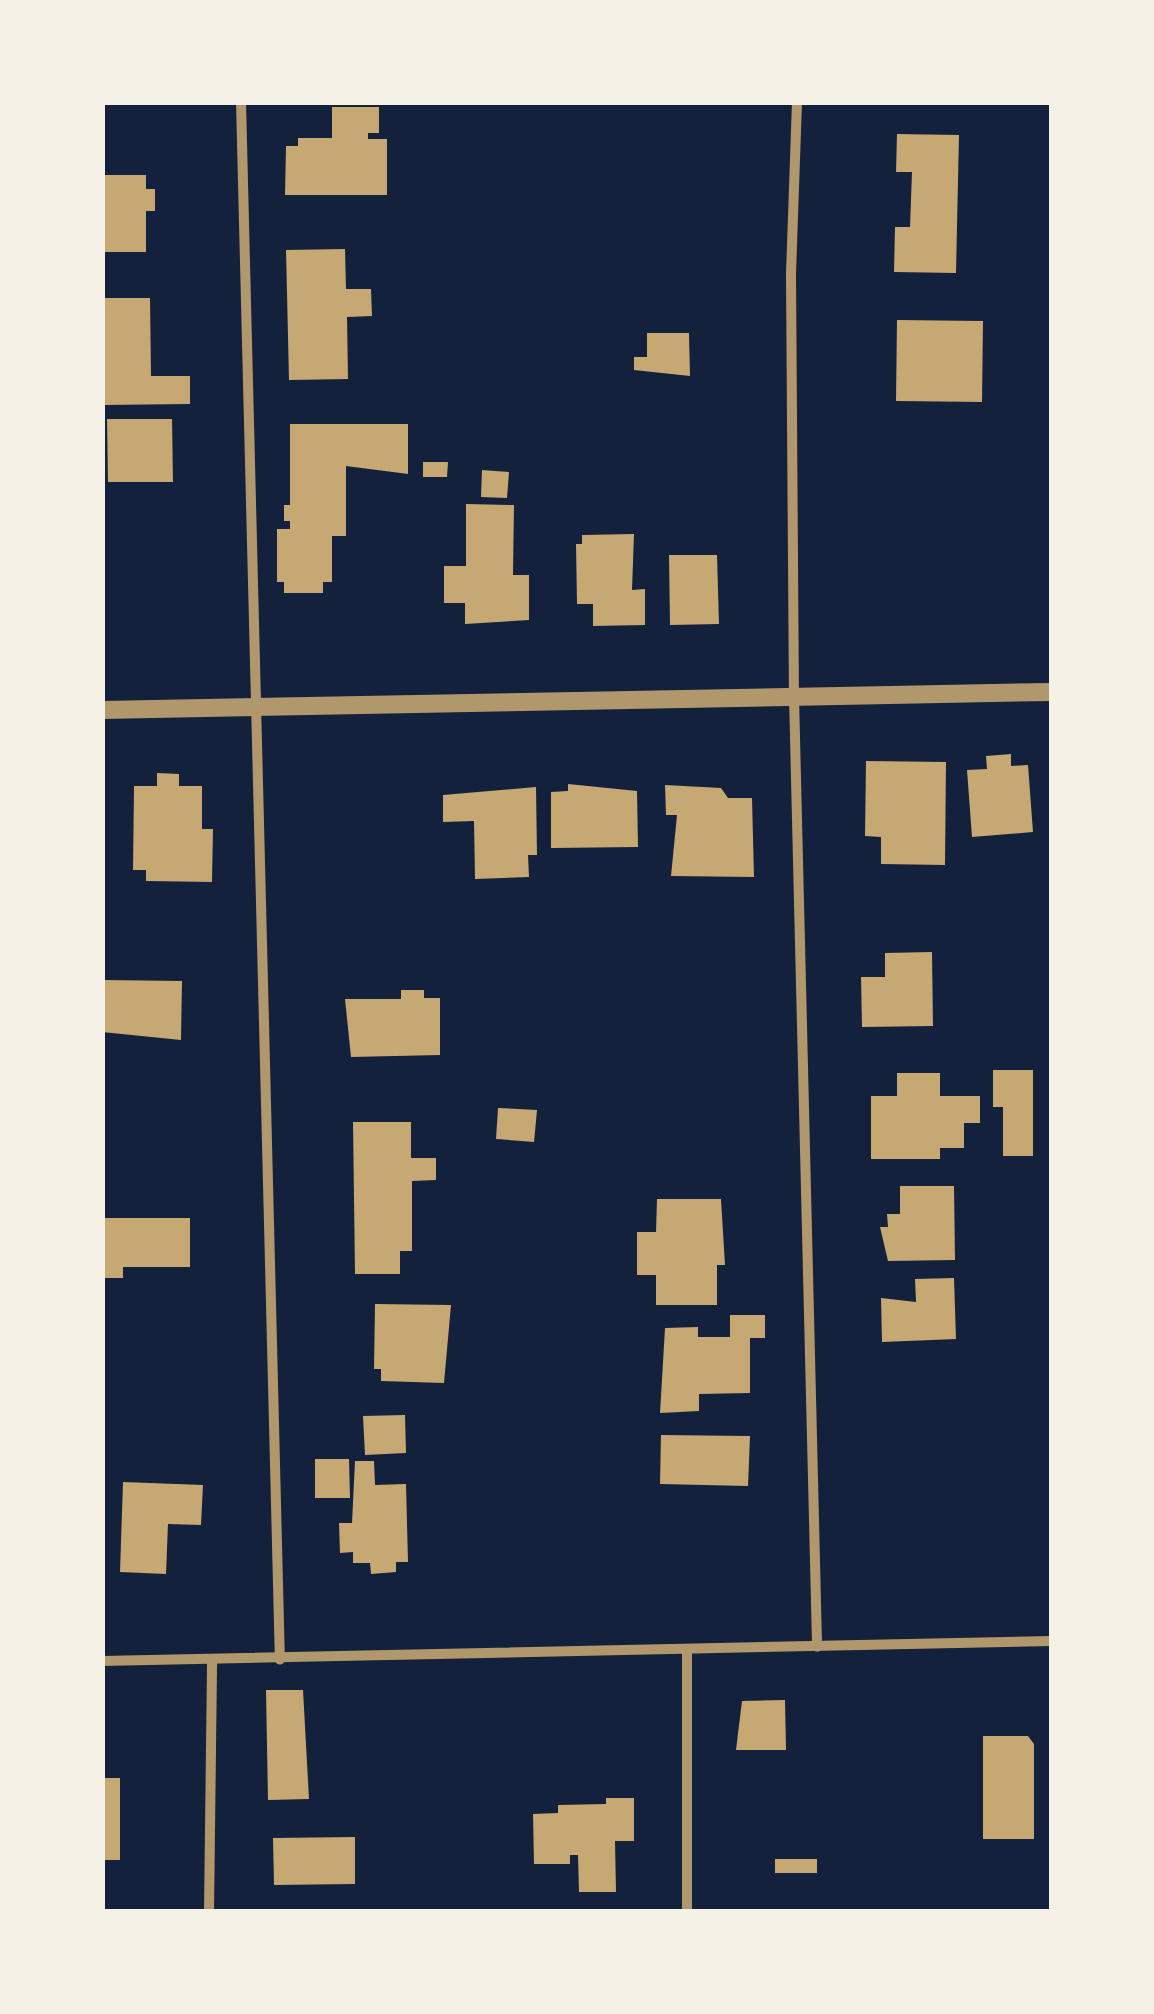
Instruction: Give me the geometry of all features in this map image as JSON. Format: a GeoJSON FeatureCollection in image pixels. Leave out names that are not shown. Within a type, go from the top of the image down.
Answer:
{"type":"FeatureCollection","features":[{"type":"Feature","properties":{"kind":"street"},"geometry":{"type":"LineString","coordinates":[[242,102],[280,1660]]}},
{"type":"Feature","properties":{"kind":"street"},"geometry":{"type":"LineString","coordinates":[[797,102],[791,276],[794,696],[816,1647]]}},
{"type":"Feature","properties":{"kind":"street"},"geometry":{"type":"LineString","coordinates":[[102,710],[1052,692]]}},
{"type":"Feature","properties":{"kind":"street"},"geometry":{"type":"LineString","coordinates":[[102,1661],[1052,1641]]}},
{"type":"Feature","properties":{"kind":"street"},"geometry":{"type":"LineString","coordinates":[[687,1650],[687,1912]]}},
{"type":"Feature","properties":{"kind":"street"},"geometry":{"type":"LineString","coordinates":[[209,1912],[212,1661]]}},
{"type":"Feature","properties":{"kind":"building"},"geometry":{"type":"Polygon","coordinates":[[[332,107],[379,107],[379,133],[368,133],[368,139],[387,139],[387,195],[285,195],[286,146],[298,146],[298,138],[332,138],[332,107]]]}},
{"type":"Feature","properties":{"kind":"building"},"geometry":{"type":"Polygon","coordinates":[[[897,134],[959,135],[956,273],[894,272],[895,227],[910,227],[912,172],[896,172],[897,134]]]}},
{"type":"Feature","properties":{"kind":"building"},"geometry":{"type":"Polygon","coordinates":[[[102,175],[146,175],[146,189],[155,189],[155,211],[146,211],[146,252],[102,252],[102,175]]]}},
{"type":"Feature","properties":{"kind":"building"},"geometry":{"type":"Polygon","coordinates":[[[345,249],[346,289],[371,289],[372,316],[347,317],[348,379],[289,380],[286,250],[345,249]]]}},
{"type":"Feature","properties":{"kind":"building"},"geometry":{"type":"Polygon","coordinates":[[[102,298],[150,298],[151,376],[190,376],[190,404],[104,405],[102,298]]]}},
{"type":"Feature","properties":{"kind":"building"},"geometry":{"type":"Polygon","coordinates":[[[897,320],[983,321],[982,402],[896,401],[897,320]]]}},
{"type":"Feature","properties":{"kind":"building"},"geometry":{"type":"Polygon","coordinates":[[[647,333],[689,333],[690,376],[634,370],[634,357],[647,357],[647,333]]]}},
{"type":"Feature","properties":{"kind":"building"},"geometry":{"type":"Polygon","coordinates":[[[107,419],[172,419],[173,482],[108,482],[107,419]]]}},
{"type":"Feature","properties":{"kind":"building"},"geometry":{"type":"Polygon","coordinates":[[[290,424],[408,424],[408,474],[346,466],[346,536],[332,536],[332,582],[323,582],[323,593],[284,593],[284,582],[277,582],[277,529],[290,529],[290,521],[284,521],[284,505],[290,505],[290,424]]]}},
{"type":"Feature","properties":{"kind":"building"},"geometry":{"type":"Polygon","coordinates":[[[423,462],[448,462],[447,477],[423,477],[423,462]]]}},
{"type":"Feature","properties":{"kind":"building"},"geometry":{"type":"Polygon","coordinates":[[[482,470],[509,472],[507,498],[481,497],[482,470]]]}},
{"type":"Feature","properties":{"kind":"building"},"geometry":{"type":"Polygon","coordinates":[[[466,504],[514,505],[513,575],[529,575],[529,620],[465,624],[465,603],[444,603],[444,566],[466,566],[466,504]]]}},
{"type":"Feature","properties":{"kind":"building"},"geometry":{"type":"Polygon","coordinates":[[[634,534],[632,590],[645,589],[645,625],[593,626],[593,604],[577,604],[576,544],[582,544],[582,535],[634,534]]]}},
{"type":"Feature","properties":{"kind":"building"},"geometry":{"type":"Polygon","coordinates":[[[669,555],[717,555],[719,624],[670,625],[669,555]]]}},
{"type":"Feature","properties":{"kind":"building"},"geometry":{"type":"Polygon","coordinates":[[[1011,754],[1011,766],[1028,765],[1033,832],[972,837],[967,770],[987,769],[986,756],[1011,754]]]}},
{"type":"Feature","properties":{"kind":"building"},"geometry":{"type":"Polygon","coordinates":[[[866,761],[946,762],[945,865],[881,864],[881,837],[865,836],[866,761]]]}},
{"type":"Feature","properties":{"kind":"building"},"geometry":{"type":"Polygon","coordinates":[[[157,773],[179,774],[179,786],[202,786],[202,829],[213,829],[212,882],[146,881],[146,870],[133,870],[134,786],[157,786],[157,773]]]}},
{"type":"Feature","properties":{"kind":"building"},"geometry":{"type":"Polygon","coordinates":[[[568,784],[637,791],[638,847],[551,848],[551,792],[568,791],[568,784]]]}},
{"type":"Feature","properties":{"kind":"building"},"geometry":{"type":"Polygon","coordinates":[[[665,785],[721,788],[728,798],[752,798],[754,877],[671,876],[677,815],[666,815],[665,785]]]}},
{"type":"Feature","properties":{"kind":"building"},"geometry":{"type":"Polygon","coordinates":[[[536,787],[537,855],[528,855],[529,877],[475,879],[474,821],[443,822],[443,795],[536,787]]]}},
{"type":"Feature","properties":{"kind":"building"},"geometry":{"type":"Polygon","coordinates":[[[932,952],[933,1026],[862,1027],[861,977],[885,977],[885,953],[932,952]]]}},
{"type":"Feature","properties":{"kind":"building"},"geometry":{"type":"Polygon","coordinates":[[[102,980],[182,981],[181,1040],[102,1032],[102,980]]]}},
{"type":"Feature","properties":{"kind":"building"},"geometry":{"type":"Polygon","coordinates":[[[401,990],[424,990],[424,998],[440,998],[440,1055],[351,1057],[345,999],[401,999],[401,990]]]}},
{"type":"Feature","properties":{"kind":"building"},"geometry":{"type":"Polygon","coordinates":[[[993,1070],[1033,1070],[1033,1156],[1003,1156],[1003,1107],[993,1107],[993,1070]]]}},
{"type":"Feature","properties":{"kind":"building"},"geometry":{"type":"Polygon","coordinates":[[[897,1073],[940,1073],[940,1096],[980,1096],[980,1123],[964,1123],[964,1148],[940,1148],[940,1159],[871,1159],[871,1096],[897,1096],[897,1073]]]}},
{"type":"Feature","properties":{"kind":"building"},"geometry":{"type":"Polygon","coordinates":[[[498,1108],[537,1110],[534,1142],[496,1139],[498,1108]]]}},
{"type":"Feature","properties":{"kind":"building"},"geometry":{"type":"Polygon","coordinates":[[[353,1122],[411,1122],[411,1158],[436,1158],[436,1180],[412,1181],[412,1251],[400,1251],[400,1274],[355,1274],[353,1122]]]}},
{"type":"Feature","properties":{"kind":"building"},"geometry":{"type":"Polygon","coordinates":[[[900,1186],[954,1186],[955,1260],[888,1261],[880,1227],[888,1227],[887,1214],[900,1214],[900,1186]]]}},
{"type":"Feature","properties":{"kind":"building"},"geometry":{"type":"Polygon","coordinates":[[[657,1199],[721,1199],[725,1265],[717,1265],[717,1305],[656,1305],[656,1275],[637,1275],[637,1232],[656,1232],[657,1199]]]}},
{"type":"Feature","properties":{"kind":"building"},"geometry":{"type":"Polygon","coordinates":[[[102,1218],[190,1218],[190,1267],[123,1267],[123,1278],[102,1278],[102,1218]]]}},
{"type":"Feature","properties":{"kind":"building"},"geometry":{"type":"Polygon","coordinates":[[[954,1278],[956,1339],[882,1342],[881,1298],[916,1302],[915,1279],[954,1278]]]}},
{"type":"Feature","properties":{"kind":"building"},"geometry":{"type":"Polygon","coordinates":[[[375,1304],[451,1305],[444,1383],[381,1381],[381,1369],[374,1369],[375,1304]]]}},
{"type":"Feature","properties":{"kind":"building"},"geometry":{"type":"Polygon","coordinates":[[[730,1315],[765,1315],[765,1338],[750,1338],[750,1393],[699,1394],[699,1411],[660,1413],[665,1328],[698,1327],[698,1337],[730,1337],[730,1315]]]}},
{"type":"Feature","properties":{"kind":"building"},"geometry":{"type":"Polygon","coordinates":[[[405,1415],[406,1453],[365,1455],[363,1416],[405,1415]]]}},
{"type":"Feature","properties":{"kind":"building"},"geometry":{"type":"Polygon","coordinates":[[[661,1435],[750,1436],[748,1486],[660,1484],[661,1435]]]}},
{"type":"Feature","properties":{"kind":"building"},"geometry":{"type":"Polygon","coordinates":[[[315,1459],[349,1459],[350,1498],[315,1498],[315,1459]]]}},
{"type":"Feature","properties":{"kind":"building"},"geometry":{"type":"Polygon","coordinates":[[[355,1461],[374,1461],[375,1485],[406,1484],[408,1562],[396,1562],[396,1572],[371,1574],[370,1563],[353,1563],[353,1552],[340,1553],[339,1523],[352,1523],[355,1461]]]}},
{"type":"Feature","properties":{"kind":"building"},"geometry":{"type":"Polygon","coordinates":[[[123,1482],[203,1485],[201,1525],[168,1524],[166,1574],[120,1572],[123,1482]]]}},
{"type":"Feature","properties":{"kind":"building"},"geometry":{"type":"Polygon","coordinates":[[[266,1690],[303,1690],[309,1799],[268,1800],[266,1690]]]}},
{"type":"Feature","properties":{"kind":"building"},"geometry":{"type":"Polygon","coordinates":[[[785,1700],[786,1750],[736,1750],[742,1701],[785,1700]]]}},
{"type":"Feature","properties":{"kind":"building"},"geometry":{"type":"Polygon","coordinates":[[[983,1736],[1028,1736],[1034,1744],[1034,1839],[983,1839],[983,1736]]]}},
{"type":"Feature","properties":{"kind":"building"},"geometry":{"type":"Polygon","coordinates":[[[102,1778],[120,1778],[120,1860],[102,1860],[102,1778]]]}},
{"type":"Feature","properties":{"kind":"building"},"geometry":{"type":"Polygon","coordinates":[[[606,1798],[634,1798],[634,1841],[615,1841],[616,1892],[579,1892],[578,1855],[570,1855],[570,1864],[534,1864],[533,1814],[558,1813],[558,1805],[606,1804],[606,1798]]]}},
{"type":"Feature","properties":{"kind":"building"},"geometry":{"type":"Polygon","coordinates":[[[355,1837],[355,1884],[274,1885],[273,1838],[355,1837]]]}},
{"type":"Feature","properties":{"kind":"building"},"geometry":{"type":"Polygon","coordinates":[[[775,1859],[817,1859],[817,1873],[775,1873],[775,1859]]]}}]}
